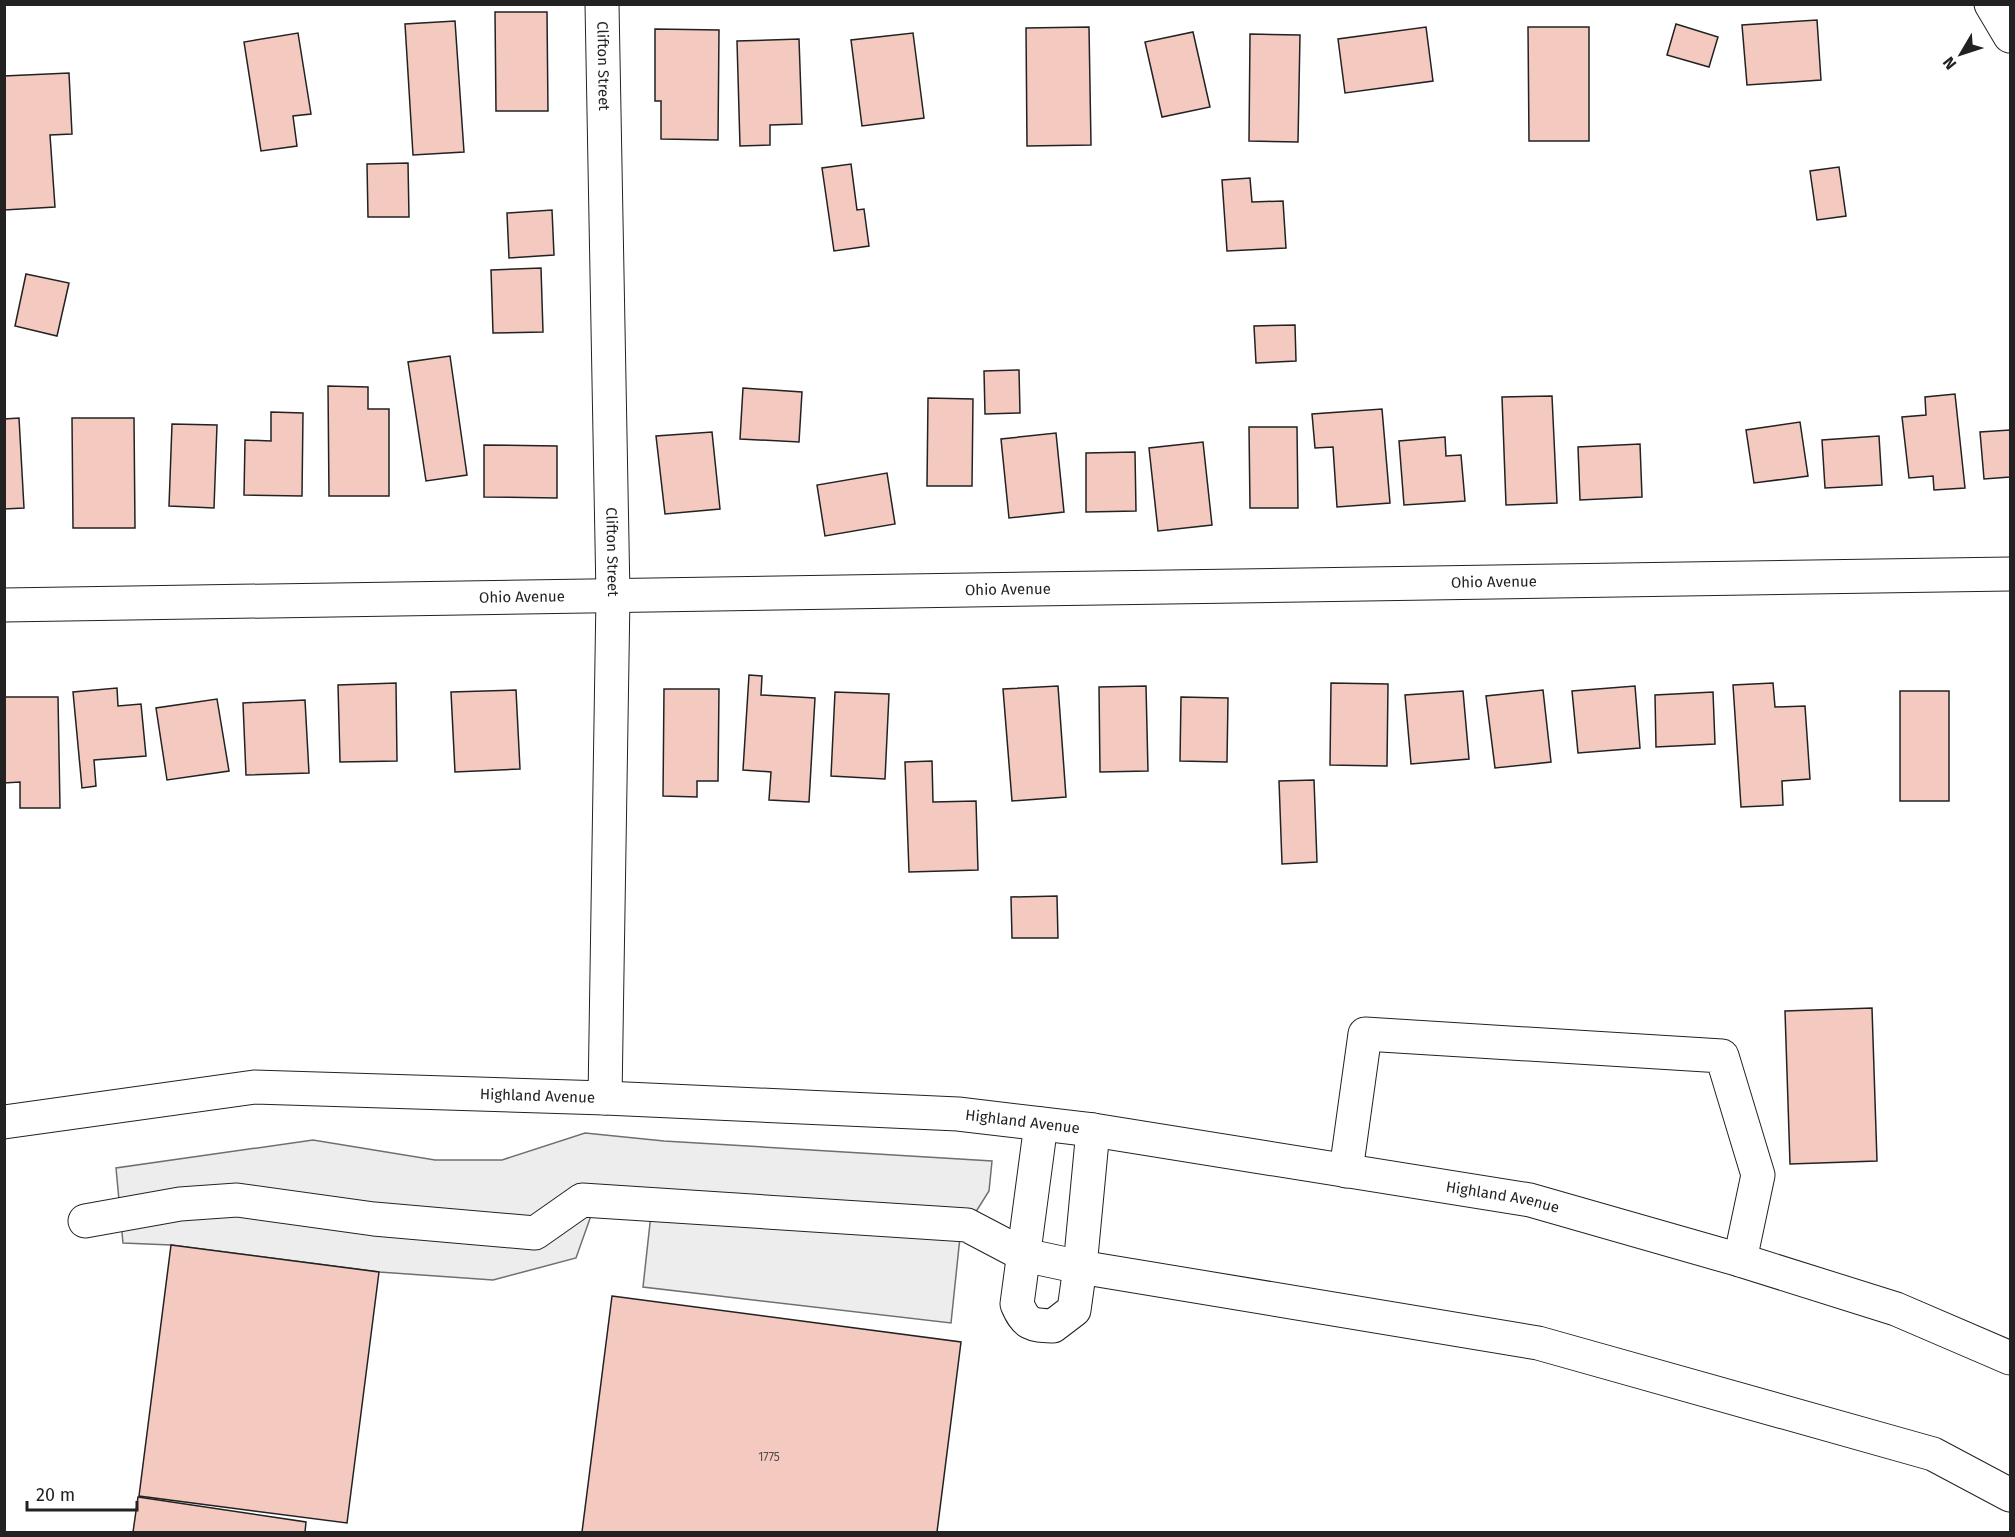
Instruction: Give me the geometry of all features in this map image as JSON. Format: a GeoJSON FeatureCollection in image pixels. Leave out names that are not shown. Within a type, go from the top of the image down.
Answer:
{"type":"FeatureCollection","features":[{"type":"Feature","properties":{"kind":"street","name":"Clifton Street"},"geometry":{"type":"LineString","coordinates":[[602,4],[613,596],[605,1098]]}},
{"type":"Feature","properties":{"kind":"street"},"geometry":{"type":"LineString","coordinates":[[1991,4],[2010,36]]}},
{"type":"Feature","properties":{"kind":"street","name":"Ohio Avenue"},"geometry":{"type":"LineString","coordinates":[[4,605],[2010,574]]}},
{"type":"Feature","properties":{"kind":"street"},"geometry":{"type":"LineString","coordinates":[[1346,1171],[1365,1034],[1722,1056],[1758,1175],[1740,1260]]}},
{"type":"Feature","properties":{"kind":"street","name":"Highland Avenue"},"geometry":{"type":"LineString","coordinates":[[4,1122],[254,1088],[605,1098],[958,1114],[1093,1130],[1530,1200],[1740,1260],[1896,1309],[2010,1358]]}},
{"type":"Feature","properties":{"kind":"street"},"geometry":{"type":"LineString","coordinates":[[1041,1124],[1017,1304],[1023,1318],[1037,1325],[1053,1326],[1074,1310],[1093,1130]]}},
{"type":"Feature","properties":{"kind":"street"},"geometry":{"type":"LineString","coordinates":[[85,1221],[180,1204],[237,1200],[375,1219],[535,1233],[582,1200],[967,1225],[1024,1255],[1080,1267],[1538,1343],[1933,1454],[2010,1495]]}},
{"type":"Feature","properties":{"kind":"shaded area"},"geometry":{"type":"Polygon","coordinates":[[[585,1133],[664,1141],[992,1161],[989,1191],[960,1237],[951,1323],[643,1287],[651,1214],[593,1210],[576,1258],[493,1280],[379,1272],[171,1245],[123,1243],[116,1168],[313,1140],[435,1160],[502,1160],[585,1133]]]}},
{"type":"Feature","properties":{"kind":"building"},"geometry":{"type":"Polygon","coordinates":[[[495,12],[547,12],[548,111],[496,111],[495,12]]]}},
{"type":"Feature","properties":{"kind":"building"},"geometry":{"type":"Polygon","coordinates":[[[1817,20],[1821,80],[1747,85],[1742,25],[1817,20]]]}},
{"type":"Feature","properties":{"kind":"building"},"geometry":{"type":"Polygon","coordinates":[[[455,21],[464,152],[413,155],[405,24],[455,21]]]}},
{"type":"Feature","properties":{"kind":"building"},"geometry":{"type":"Polygon","coordinates":[[[1676,24],[1718,37],[1709,67],[1667,55],[1676,24]]]}},
{"type":"Feature","properties":{"kind":"building"},"geometry":{"type":"Polygon","coordinates":[[[1089,27],[1091,145],[1027,146],[1026,28],[1089,27]]]}},
{"type":"Feature","properties":{"kind":"building"},"geometry":{"type":"Polygon","coordinates":[[[1426,27],[1433,81],[1345,93],[1338,39],[1426,27]]]}},
{"type":"Feature","properties":{"kind":"building"},"geometry":{"type":"Polygon","coordinates":[[[1528,27],[1589,27],[1589,141],[1529,141],[1528,27]]]}},
{"type":"Feature","properties":{"kind":"building"},"geometry":{"type":"Polygon","coordinates":[[[655,29],[719,30],[718,140],[661,139],[661,101],[655,101],[655,29]]]}},
{"type":"Feature","properties":{"kind":"building"},"geometry":{"type":"Polygon","coordinates":[[[1193,32],[1210,107],[1162,117],[1145,42],[1193,32]]]}},
{"type":"Feature","properties":{"kind":"building"},"geometry":{"type":"Polygon","coordinates":[[[298,33],[311,114],[293,116],[297,146],[261,151],[244,42],[298,33]]]}},
{"type":"Feature","properties":{"kind":"building"},"geometry":{"type":"Polygon","coordinates":[[[913,33],[924,118],[862,126],[851,40],[913,33]]]}},
{"type":"Feature","properties":{"kind":"building"},"geometry":{"type":"Polygon","coordinates":[[[1250,34],[1300,35],[1298,142],[1249,141],[1250,34]]]}},
{"type":"Feature","properties":{"kind":"building"},"geometry":{"type":"Polygon","coordinates":[[[799,39],[802,124],[770,125],[770,145],[740,146],[737,41],[799,39]]]}},
{"type":"Feature","properties":{"kind":"building"},"geometry":{"type":"Polygon","coordinates":[[[69,73],[72,134],[50,135],[55,207],[4,210],[4,76],[69,73]]]}},
{"type":"Feature","properties":{"kind":"building"},"geometry":{"type":"Polygon","coordinates":[[[408,163],[409,217],[368,217],[367,164],[408,163]]]}},
{"type":"Feature","properties":{"kind":"building"},"geometry":{"type":"Polygon","coordinates":[[[851,164],[857,210],[864,209],[869,246],[834,251],[822,168],[851,164]]]}},
{"type":"Feature","properties":{"kind":"building"},"geometry":{"type":"Polygon","coordinates":[[[1839,167],[1846,216],[1817,220],[1810,171],[1839,167]]]}},
{"type":"Feature","properties":{"kind":"building"},"geometry":{"type":"Polygon","coordinates":[[[1250,178],[1252,202],[1283,201],[1286,248],[1227,251],[1222,180],[1250,178]]]}},
{"type":"Feature","properties":{"kind":"building"},"geometry":{"type":"Polygon","coordinates":[[[552,210],[554,255],[509,258],[507,213],[552,210]]]}},
{"type":"Feature","properties":{"kind":"building"},"geometry":{"type":"Polygon","coordinates":[[[541,268],[543,332],[493,333],[491,270],[541,268]]]}},
{"type":"Feature","properties":{"kind":"building"},"geometry":{"type":"Polygon","coordinates":[[[26,274],[69,283],[57,336],[15,326],[26,274]]]}},
{"type":"Feature","properties":{"kind":"building"},"geometry":{"type":"Polygon","coordinates":[[[1295,325],[1296,361],[1256,363],[1254,326],[1295,325]]]}},
{"type":"Feature","properties":{"kind":"building"},"geometry":{"type":"Polygon","coordinates":[[[450,356],[467,475],[426,481],[408,362],[450,356]]]}},
{"type":"Feature","properties":{"kind":"building"},"geometry":{"type":"Polygon","coordinates":[[[1019,370],[1020,413],[985,414],[984,371],[1019,370]]]}},
{"type":"Feature","properties":{"kind":"building"},"geometry":{"type":"Polygon","coordinates":[[[328,386],[368,387],[368,409],[389,409],[389,496],[329,496],[328,386]]]}},
{"type":"Feature","properties":{"kind":"building"},"geometry":{"type":"Polygon","coordinates":[[[743,388],[802,392],[799,442],[740,439],[743,388]]]}},
{"type":"Feature","properties":{"kind":"building"},"geometry":{"type":"Polygon","coordinates":[[[1955,394],[1965,488],[1934,490],[1933,476],[1909,478],[1902,417],[1926,415],[1925,397],[1955,394]]]}},
{"type":"Feature","properties":{"kind":"building"},"geometry":{"type":"Polygon","coordinates":[[[1552,396],[1557,503],[1506,505],[1502,397],[1552,396]]]}},
{"type":"Feature","properties":{"kind":"building"},"geometry":{"type":"Polygon","coordinates":[[[928,398],[973,399],[972,486],[927,486],[928,398]]]}},
{"type":"Feature","properties":{"kind":"building"},"geometry":{"type":"Polygon","coordinates":[[[1382,409],[1390,503],[1337,507],[1333,447],[1315,448],[1312,414],[1382,409]]]}},
{"type":"Feature","properties":{"kind":"building"},"geometry":{"type":"Polygon","coordinates":[[[271,412],[303,413],[302,496],[244,495],[245,440],[271,441],[271,412]]]}},
{"type":"Feature","properties":{"kind":"building"},"geometry":{"type":"Polygon","coordinates":[[[19,418],[24,508],[4,509],[4,419],[19,418]]]}},
{"type":"Feature","properties":{"kind":"building"},"geometry":{"type":"Polygon","coordinates":[[[72,418],[134,418],[135,528],[73,528],[72,418]]]}},
{"type":"Feature","properties":{"kind":"building"},"geometry":{"type":"Polygon","coordinates":[[[1800,422],[1808,476],[1754,483],[1746,430],[1800,422]]]}},
{"type":"Feature","properties":{"kind":"building"},"geometry":{"type":"Polygon","coordinates":[[[172,424],[217,425],[214,508],[169,506],[172,424]]]}},
{"type":"Feature","properties":{"kind":"building"},"geometry":{"type":"Polygon","coordinates":[[[1249,427],[1297,427],[1298,508],[1250,508],[1249,427]]]}},
{"type":"Feature","properties":{"kind":"building"},"geometry":{"type":"Polygon","coordinates":[[[2010,430],[2010,477],[1984,479],[1980,432],[2010,430]]]}},
{"type":"Feature","properties":{"kind":"building"},"geometry":{"type":"Polygon","coordinates":[[[712,432],[720,509],[665,514],[656,436],[712,432]]]}},
{"type":"Feature","properties":{"kind":"building"},"geometry":{"type":"Polygon","coordinates":[[[1056,433],[1064,512],[1009,518],[1001,439],[1056,433]]]}},
{"type":"Feature","properties":{"kind":"building"},"geometry":{"type":"Polygon","coordinates":[[[1879,436],[1882,485],[1825,488],[1822,440],[1879,436]]]}},
{"type":"Feature","properties":{"kind":"building"},"geometry":{"type":"Polygon","coordinates":[[[1445,437],[1446,456],[1461,455],[1465,501],[1404,505],[1399,441],[1445,437]]]}},
{"type":"Feature","properties":{"kind":"building"},"geometry":{"type":"Polygon","coordinates":[[[1203,442],[1212,525],[1158,531],[1149,448],[1203,442]]]}},
{"type":"Feature","properties":{"kind":"building"},"geometry":{"type":"Polygon","coordinates":[[[1640,444],[1642,497],[1580,500],[1578,447],[1640,444]]]}},
{"type":"Feature","properties":{"kind":"building"},"geometry":{"type":"Polygon","coordinates":[[[484,445],[557,446],[557,498],[484,497],[484,445]]]}},
{"type":"Feature","properties":{"kind":"building"},"geometry":{"type":"Polygon","coordinates":[[[1135,452],[1136,511],[1086,512],[1086,453],[1135,452]]]}},
{"type":"Feature","properties":{"kind":"building"},"geometry":{"type":"Polygon","coordinates":[[[887,473],[895,524],[825,536],[817,485],[887,473]]]}},
{"type":"Feature","properties":{"kind":"building"},"geometry":{"type":"Polygon","coordinates":[[[749,675],[762,676],[761,695],[815,698],[809,802],[769,800],[771,772],[743,770],[749,675]]]}},
{"type":"Feature","properties":{"kind":"building"},"geometry":{"type":"Polygon","coordinates":[[[396,683],[397,761],[340,762],[338,685],[396,683]]]}},
{"type":"Feature","properties":{"kind":"building"},"geometry":{"type":"Polygon","coordinates":[[[1331,683],[1388,684],[1387,766],[1330,765],[1331,683]]]}},
{"type":"Feature","properties":{"kind":"building"},"geometry":{"type":"Polygon","coordinates":[[[1773,683],[1775,707],[1805,706],[1810,779],[1782,781],[1783,805],[1741,807],[1733,685],[1773,683]]]}},
{"type":"Feature","properties":{"kind":"building"},"geometry":{"type":"Polygon","coordinates":[[[1058,686],[1066,797],[1012,801],[1003,689],[1058,686]]]}},
{"type":"Feature","properties":{"kind":"building"},"geometry":{"type":"Polygon","coordinates":[[[1146,686],[1148,771],[1100,772],[1099,687],[1146,686]]]}},
{"type":"Feature","properties":{"kind":"building"},"geometry":{"type":"Polygon","coordinates":[[[1635,686],[1640,748],[1578,753],[1572,691],[1635,686]]]}},
{"type":"Feature","properties":{"kind":"building"},"geometry":{"type":"Polygon","coordinates":[[[117,688],[118,706],[141,704],[146,756],[94,760],[96,786],[82,788],[73,692],[117,688]]]}},
{"type":"Feature","properties":{"kind":"building"},"geometry":{"type":"Polygon","coordinates":[[[664,689],[719,689],[718,781],[697,781],[697,797],[663,796],[664,689]]]}},
{"type":"Feature","properties":{"kind":"building"},"geometry":{"type":"Polygon","coordinates":[[[516,690],[520,769],[455,772],[451,692],[516,690]]]}},
{"type":"Feature","properties":{"kind":"building"},"geometry":{"type":"Polygon","coordinates":[[[1543,690],[1551,762],[1495,768],[1486,696],[1543,690]]]}},
{"type":"Feature","properties":{"kind":"building"},"geometry":{"type":"Polygon","coordinates":[[[1463,691],[1469,759],[1411,764],[1405,695],[1463,691]]]}},
{"type":"Feature","properties":{"kind":"building"},"geometry":{"type":"Polygon","coordinates":[[[1900,691],[1949,691],[1949,801],[1900,801],[1900,691]]]}},
{"type":"Feature","properties":{"kind":"building"},"geometry":{"type":"Polygon","coordinates":[[[835,692],[889,694],[885,779],[831,776],[835,692]]]}},
{"type":"Feature","properties":{"kind":"building"},"geometry":{"type":"Polygon","coordinates":[[[1713,692],[1715,744],[1656,747],[1655,695],[1713,692]]]}},
{"type":"Feature","properties":{"kind":"building"},"geometry":{"type":"Polygon","coordinates":[[[4,697],[58,697],[60,808],[20,808],[20,782],[4,783],[4,697]]]}},
{"type":"Feature","properties":{"kind":"building"},"geometry":{"type":"Polygon","coordinates":[[[1181,697],[1228,698],[1227,762],[1180,761],[1181,697]]]}},
{"type":"Feature","properties":{"kind":"building"},"geometry":{"type":"Polygon","coordinates":[[[217,699],[229,771],[167,780],[156,708],[217,699]]]}},
{"type":"Feature","properties":{"kind":"building"},"geometry":{"type":"Polygon","coordinates":[[[305,700],[309,773],[246,775],[243,703],[305,700]]]}},
{"type":"Feature","properties":{"kind":"building"},"geometry":{"type":"Polygon","coordinates":[[[932,761],[933,802],[976,801],[978,870],[909,872],[905,762],[932,761]]]}},
{"type":"Feature","properties":{"kind":"building"},"geometry":{"type":"Polygon","coordinates":[[[1314,780],[1317,862],[1282,864],[1279,781],[1314,780]]]}},
{"type":"Feature","properties":{"kind":"building"},"geometry":{"type":"Polygon","coordinates":[[[1057,896],[1058,938],[1012,938],[1011,897],[1057,896]]]}},
{"type":"Feature","properties":{"kind":"building"},"geometry":{"type":"Polygon","coordinates":[[[1872,1008],[1877,1161],[1790,1164],[1785,1011],[1872,1008]]]}},
{"type":"Feature","properties":{"kind":"building"},"geometry":{"type":"Polygon","coordinates":[[[171,1245],[379,1272],[347,1523],[139,1496],[171,1245]]]}},
{"type":"Feature","properties":{"kind":"building"},"geometry":{"type":"Polygon","coordinates":[[[612,1296],[961,1342],[937,1532],[582,1532],[612,1296]]]}},
{"type":"Feature","properties":{"kind":"building"},"geometry":{"type":"Polygon","coordinates":[[[138,1497],[306,1522],[305,1532],[133,1532],[138,1497]]]}}]}
